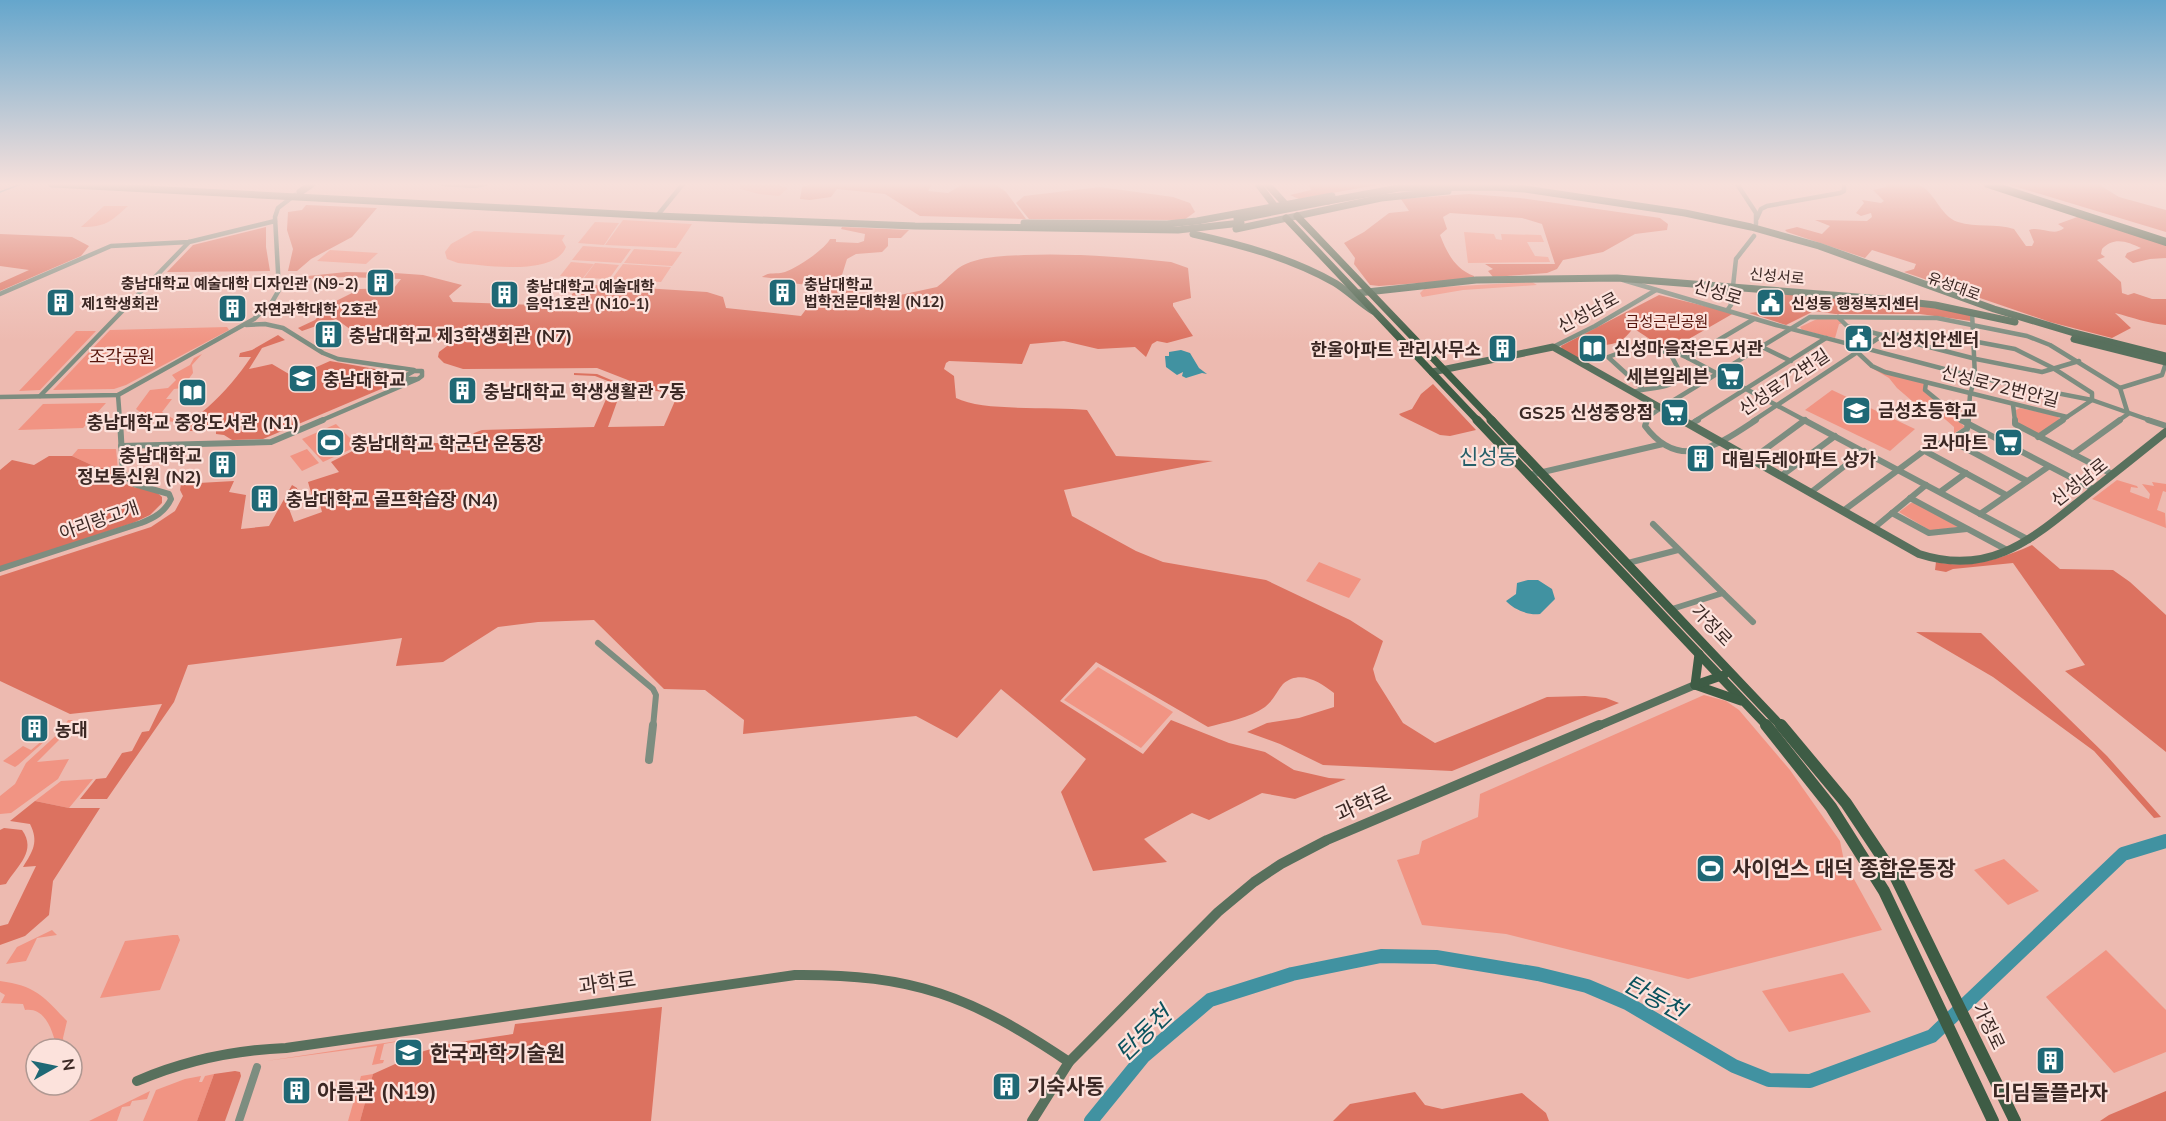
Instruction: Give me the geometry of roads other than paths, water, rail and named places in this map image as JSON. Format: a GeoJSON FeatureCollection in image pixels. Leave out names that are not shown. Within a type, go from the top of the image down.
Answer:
{"type":"FeatureCollection","features":[{"type":"Feature","properties":{"kind":"main road"},"geometry":{"type":"LineString","coordinates":[[1203,236],[1246,246],[1279,258],[1336,284],[1376,313]]}},
{"type":"Feature","properties":{"kind":"main road","name":"가정로"},"geometry":{"type":"LineString","coordinates":[[1304,236],[1746,704],[1778,739],[1831,807],[1861,853],[1859,848],[1884,891],[1993,1121]]}},
{"type":"Feature","properties":{"kind":"main road","name":"가정로"},"geometry":{"type":"LineString","coordinates":[[1316,236],[1732,672],[1803,750],[1846,803],[1896,878],[2015,1121]]}},
{"type":"Feature","properties":{"kind":"main road","name":"유성대로"},"geometry":{"type":"LineString","coordinates":[[1766,236],[1873,270],[1973,310],[1982,310],[2089,343],[2166,362]]}},
{"type":"Feature","properties":{"kind":"main road","name":"유성대로"},"geometry":{"type":"LineString","coordinates":[[1786,236],[1994,309],[2074,333],[2166,356]]}},
{"type":"Feature","properties":{"kind":"main road","name":"신성로"},"geometry":{"type":"LineString","coordinates":[[1358,292],[1476,280],[1617,278]]}},
{"type":"Feature","properties":{"kind":"main road","name":"신성서로"},"geometry":{"type":"LineString","coordinates":[[1617,278],[1733,286],[1935,305]]}},
{"type":"Feature","properties":{"kind":"main road"},"geometry":{"type":"LineString","coordinates":[[1943,297],[1948,302],[1945,305]]}},
{"type":"Feature","properties":{"kind":"main road"},"geometry":{"type":"LineString","coordinates":[[1935,305],[1973,310],[1994,309]]}},
{"type":"Feature","properties":{"kind":"main road"},"geometry":{"type":"LineString","coordinates":[[1935,305],[1973,310],[2015,322]]}},
{"type":"Feature","properties":{"kind":"main road"},"geometry":{"type":"LineString","coordinates":[[1432,372],[1553,347]]}},
{"type":"Feature","properties":{"kind":"main road","name":"신성남로"},"geometry":{"type":"LineString","coordinates":[[1553,347],[1919,554],[1943,562],[1956,562],[2009,551],[2030,540],[2166,432]]}},
{"type":"Feature","properties":{"kind":"main road"},"geometry":{"type":"LineString","coordinates":[[1699,654],[1695,685],[1746,704]]}},
{"type":"Feature","properties":{"kind":"main road","name":"과학로"},"geometry":{"type":"LineString","coordinates":[[1032,1121],[1069,1062],[1218,912],[1254,882],[1281,864],[1385,814],[1695,685],[1732,672]]}},
{"type":"Feature","properties":{"kind":"main road","name":"과학로"},"geometry":{"type":"LineString","coordinates":[[137,1081],[168,1067],[207,1055],[249,1049],[286,1048],[795,975],[837,973],[903,980],[962,998],[1001,1017],[1069,1062]]}},
{"type":"Feature","properties":{"kind":"street"},"geometry":{"type":"LineString","coordinates":[[0,294],[111,246],[189,242],[212,236]]}},
{"type":"Feature","properties":{"kind":"street"},"geometry":{"type":"LineString","coordinates":[[0,398],[118,395],[245,325],[265,310],[279,290],[276,236]]}},
{"type":"Feature","properties":{"kind":"street"},"geometry":{"type":"LineString","coordinates":[[1728,309],[1731,305],[1727,291],[1733,286],[1737,257],[1749,247],[1754,236]]}},
{"type":"Feature","properties":{"kind":"street"},"geometry":{"type":"LineString","coordinates":[[39,397],[189,242]]}},
{"type":"Feature","properties":{"kind":"street","name":"신성로"},"geometry":{"type":"LineString","coordinates":[[1617,278],[1728,309],[1755,319],[1975,377],[2092,400],[2166,426]]}},
{"type":"Feature","properties":{"kind":"street","name":"신성남로"},"geometry":{"type":"LineString","coordinates":[[1553,347],[1656,290]]}},
{"type":"Feature","properties":{"kind":"street"},"geometry":{"type":"LineString","coordinates":[[1843,511],[1925,450],[1950,440],[1967,429],[1976,358],[1973,310]]}},
{"type":"Feature","properties":{"kind":"street"},"geometry":{"type":"LineString","coordinates":[[1722,442],[1696,453],[1678,450],[1650,435],[1645,426],[1648,417],[1661,408],[1716,372],[1810,317],[1908,316],[1973,324],[2038,339],[2079,361],[2120,388],[2128,414],[2073,454]]}},
{"type":"Feature","properties":{"kind":"street"},"geometry":{"type":"LineString","coordinates":[[1838,317],[1847,326],[2043,372],[2079,361]]}},
{"type":"Feature","properties":{"kind":"street"},"geometry":{"type":"LineString","coordinates":[[1688,358],[1755,319]]}},
{"type":"Feature","properties":{"kind":"street"},"geometry":{"type":"LineString","coordinates":[[118,395],[121,446],[271,442],[399,387],[423,374],[418,370],[330,357],[278,326],[245,325]]}},
{"type":"Feature","properties":{"kind":"street"},"geometry":{"type":"LineString","coordinates":[[1883,335],[1935,334],[2024,352],[2086,387],[2092,393],[2092,400],[2038,437]]}},
{"type":"Feature","properties":{"kind":"street","name":"신성로72번길"},"geometry":{"type":"LineString","coordinates":[[1722,442],[1883,335]]}},
{"type":"Feature","properties":{"kind":"street"},"geometry":{"type":"LineString","coordinates":[[1691,424],[1826,338]]}},
{"type":"Feature","properties":{"kind":"street"},"geometry":{"type":"LineString","coordinates":[[1633,392],[1642,388],[1670,386],[1677,382],[1680,372],[1672,357],[1650,342],[1608,357],[1642,388]]}},
{"type":"Feature","properties":{"kind":"street"},"geometry":{"type":"LineString","coordinates":[[1760,346],[1791,362]]}},
{"type":"Feature","properties":{"kind":"street","name":"신성로72번안길"},"geometry":{"type":"LineString","coordinates":[[1856,351],[1872,366],[1926,383],[2067,417]]}},
{"type":"Feature","properties":{"kind":"street"},"geometry":{"type":"LineString","coordinates":[[1672,357],[1679,354],[1716,372],[2030,540]]}},
{"type":"Feature","properties":{"kind":"street"},"geometry":{"type":"LineString","coordinates":[[2120,388],[2162,375],[2166,362]]}},
{"type":"Feature","properties":{"kind":"street"},"geometry":{"type":"LineString","coordinates":[[396,368],[402,370],[409,380],[416,379]]}},
{"type":"Feature","properties":{"kind":"street"},"geometry":{"type":"LineString","coordinates":[[399,387],[405,377],[418,370]]}},
{"type":"Feature","properties":{"kind":"street","name":"신성로72번안길"},"geometry":{"type":"LineString","coordinates":[[1926,383],[1925,390],[1968,425]]}},
{"type":"Feature","properties":{"kind":"street"},"geometry":{"type":"LineString","coordinates":[[2013,405],[2015,424],[2112,474]]}},
{"type":"Feature","properties":{"kind":"street"},"geometry":{"type":"LineString","coordinates":[[1752,459],[1805,420]]}},
{"type":"Feature","properties":{"kind":"street"},"geometry":{"type":"LineString","coordinates":[[1968,425],[2093,489]]}},
{"type":"Feature","properties":{"kind":"street"},"geometry":{"type":"LineString","coordinates":[[1781,476],[1835,436]]}},
{"type":"Feature","properties":{"kind":"street"},"geometry":{"type":"LineString","coordinates":[[1950,440],[2027,481]]}},
{"type":"Feature","properties":{"kind":"street"},"geometry":{"type":"LineString","coordinates":[[1530,475],[1663,444]]}},
{"type":"Feature","properties":{"kind":"street","name":"아리랑고개"},"geometry":{"type":"LineString","coordinates":[[0,569],[141,523],[166,508],[171,499],[169,494],[131,483],[123,473],[121,446]]}},
{"type":"Feature","properties":{"kind":"street"},"geometry":{"type":"LineString","coordinates":[[1925,450],[2006,495]]}},
{"type":"Feature","properties":{"kind":"street"},"geometry":{"type":"LineString","coordinates":[[1810,493],[1864,451]]}},
{"type":"Feature","properties":{"kind":"street"},"geometry":{"type":"LineString","coordinates":[[1980,514],[2048,467]]}},
{"type":"Feature","properties":{"kind":"street"},"geometry":{"type":"LineString","coordinates":[[1940,492],[1966,473]]}},
{"type":"Feature","properties":{"kind":"street"},"geometry":{"type":"LineString","coordinates":[[1874,528],[1926,484]]}},
{"type":"Feature","properties":{"kind":"street"},"geometry":{"type":"LineString","coordinates":[[1910,498],[2009,551]]}},
{"type":"Feature","properties":{"kind":"street"},"geometry":{"type":"LineString","coordinates":[[1892,513],[1929,533],[1967,529]]}},
{"type":"Feature","properties":{"kind":"street"},"geometry":{"type":"LineString","coordinates":[[1653,524],[1753,622]]}},
{"type":"Feature","properties":{"kind":"street"},"geometry":{"type":"LineString","coordinates":[[1628,563],[1678,550]]}},
{"type":"Feature","properties":{"kind":"street"},"geometry":{"type":"LineString","coordinates":[[1672,609],[1723,594]]}},
{"type":"Feature","properties":{"kind":"street"},"geometry":{"type":"LineString","coordinates":[[598,643],[653,689],[656,695],[649,760]]}},
{"type":"Feature","properties":{"kind":"street"},"geometry":{"type":"LineString","coordinates":[[239,1121],[257,1067]]}},
{"type":"Feature","properties":{"kind":"water"},"geometry":{"type":"Polygon","coordinates":[[[1181,350],[1190,353],[1199,368],[1207,374],[1202,373],[1186,378],[1182,376],[1183,372],[1177,375],[1166,367],[1165,356],[1169,356],[1169,352],[1181,350]]]}},
{"type":"Feature","properties":{"kind":"water"},"geometry":{"type":"Polygon","coordinates":[[[1538,580],[1552,589],[1555,599],[1540,614],[1522,611],[1506,601],[1516,594],[1517,583],[1538,580]]]}},
{"type":"Feature","properties":{"kind":"waterway","name":"탄동천"},"geometry":{"type":"LineString","coordinates":[[1091,1121],[1143,1057],[1210,1000],[1292,974],[1381,956],[1436,957],[1538,974],[1587,986],[1627,1003],[1734,1066],[1769,1080],[1810,1081],[1932,1036],[2123,854],[2166,841]]}},
{"type":"Feature","properties":{"kind":"place","name":"충남대학교 예술대학 디자인관 (N9-2)"},"geometry":{"type":"Point","coordinates":[380,283]}},
{"type":"Feature","properties":{"kind":"place","name":"충남대학교 법학전문대학원 (N12)"},"geometry":{"type":"Point","coordinates":[783,293]}},
{"type":"Feature","properties":{"kind":"place","name":"충남대학교 예술대학 음악1호관 (N10-1)"},"geometry":{"type":"Point","coordinates":[505,295]}},
{"type":"Feature","properties":{"kind":"place","name":"제1학생회관"},"geometry":{"type":"Point","coordinates":[60,303]}},
{"type":"Feature","properties":{"kind":"place","name":"신성동 행정복지센터"},"geometry":{"type":"Point","coordinates":[1770,303]}},
{"type":"Feature","properties":{"kind":"place","name":"자연과학대학 2호관"},"geometry":{"type":"Point","coordinates":[233,309]}},
{"type":"Feature","properties":{"kind":"place","name":"충남대학교 제3학생회관 (N7)"},"geometry":{"type":"Point","coordinates":[328,335]}},
{"type":"Feature","properties":{"kind":"place","name":"신성치안센터"},"geometry":{"type":"Point","coordinates":[1859,339]}},
{"type":"Feature","properties":{"kind":"place","name":"신성마을작은도서관"},"geometry":{"type":"Point","coordinates":[1593,348]}},
{"type":"Feature","properties":{"kind":"place","name":"한울아파트 관리사무소"},"geometry":{"type":"Point","coordinates":[1502,349]}},
{"type":"Feature","properties":{"kind":"place","name":"세븐일레븐"},"geometry":{"type":"Point","coordinates":[1730,376]}},
{"type":"Feature","properties":{"kind":"place","name":"충남대학교"},"geometry":{"type":"Point","coordinates":[302,379]}},
{"type":"Feature","properties":{"kind":"place","name":"충남대학교 학생생활관 7동"},"geometry":{"type":"Point","coordinates":[462,391]}},
{"type":"Feature","properties":{"kind":"place","name":"충남대학교 중앙도서관 (N1)"},"geometry":{"type":"Point","coordinates":[193,393]}},
{"type":"Feature","properties":{"kind":"place","name":"금성초등학교"},"geometry":{"type":"Point","coordinates":[1857,410]}},
{"type":"Feature","properties":{"kind":"place","name":"GS25 신성중앙점"},"geometry":{"type":"Point","coordinates":[1674,412]}},
{"type":"Feature","properties":{"kind":"place","name":"코사마트"},"geometry":{"type":"Point","coordinates":[2009,442]}},
{"type":"Feature","properties":{"kind":"place","name":"충남대학교 학군단 운동장"},"geometry":{"type":"Point","coordinates":[330,443]}},
{"type":"Feature","properties":{"kind":"place","name":"대림두레아파트 상가"},"geometry":{"type":"Point","coordinates":[1701,459]}},
{"type":"Feature","properties":{"kind":"place","name":"충남대학교 정보통신원 (N2)"},"geometry":{"type":"Point","coordinates":[223,465]}},
{"type":"Feature","properties":{"kind":"place","name":"충남대학교 골프학습장 (N4)"},"geometry":{"type":"Point","coordinates":[265,499]}},
{"type":"Feature","properties":{"kind":"place","name":"농대"},"geometry":{"type":"Point","coordinates":[34,729]}},
{"type":"Feature","properties":{"kind":"place","name":"사이언스 대덕 종합운동장"},"geometry":{"type":"Point","coordinates":[1711,868]}},
{"type":"Feature","properties":{"kind":"place","name":"한국과학기술원"},"geometry":{"type":"Point","coordinates":[409,1053]}},
{"type":"Feature","properties":{"kind":"place","name":"디딤돌플라자"},"geometry":{"type":"Point","coordinates":[2050,1061]}},
{"type":"Feature","properties":{"kind":"place","name":"기숙사동"},"geometry":{"type":"Point","coordinates":[1006,1086]}},
{"type":"Feature","properties":{"kind":"place","name":"아름관 (N19)"},"geometry":{"type":"Point","coordinates":[296,1091]}},
{"type":"Feature","properties":{"kind":"district","name":"신성동"},"geometry":{"type":"Point","coordinates":[1488,456]}},
{"type":"Feature","properties":{"kind":"park label","name":"금성근린공원"},"geometry":{"type":"Point","coordinates":[1667,321]}},
{"type":"Feature","properties":{"kind":"park label","name":"조각공원"},"geometry":{"type":"Point","coordinates":[122,356]}}]}
